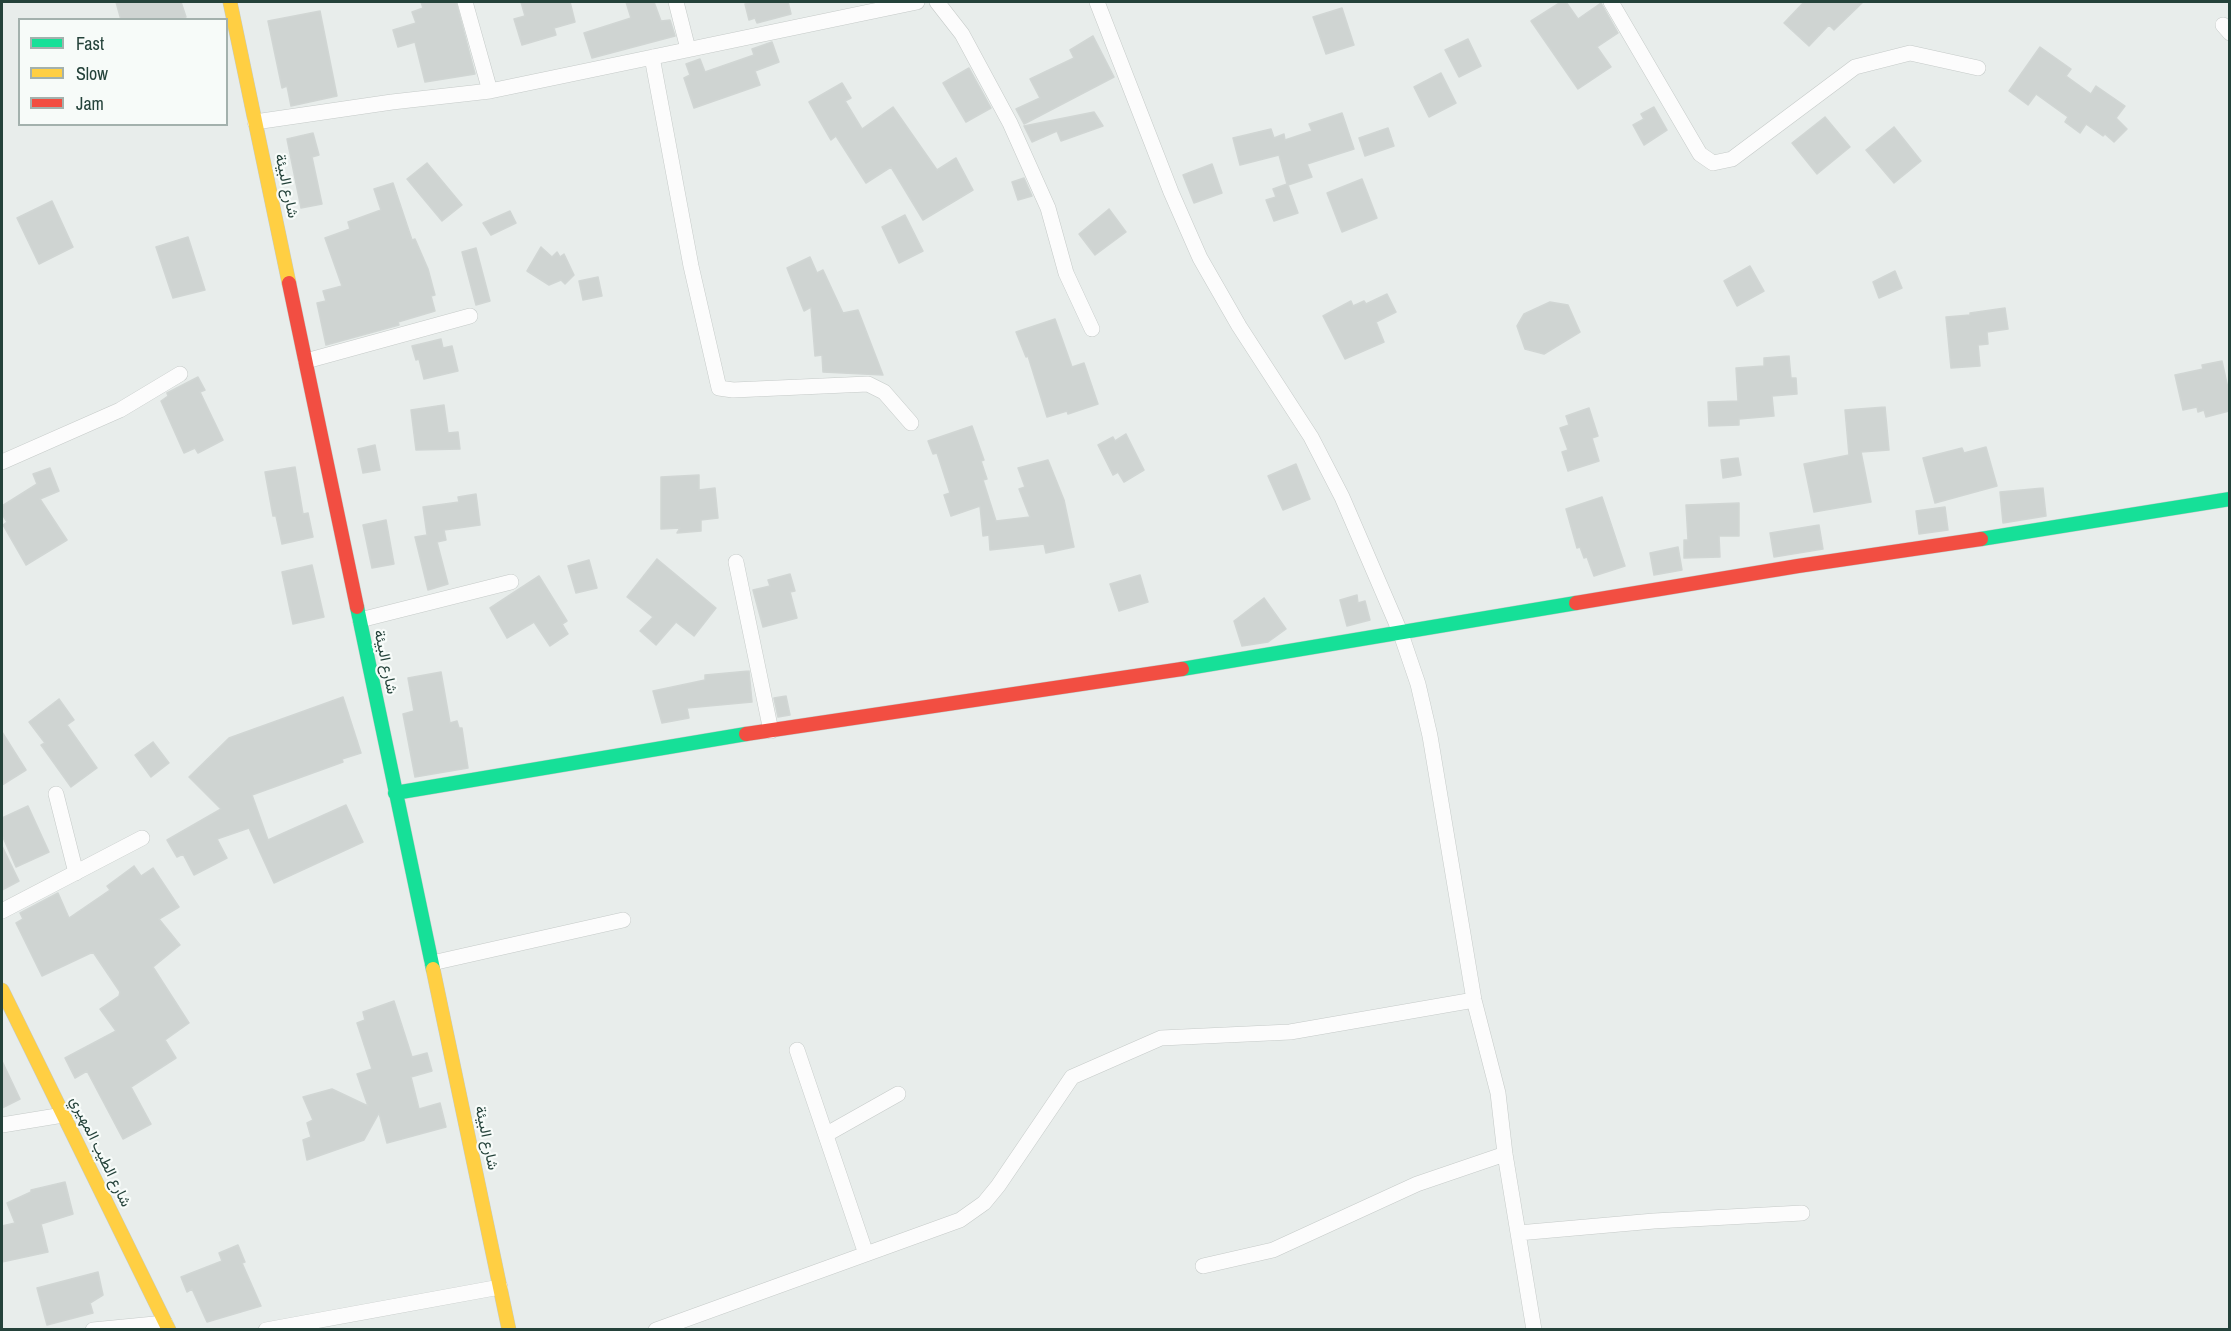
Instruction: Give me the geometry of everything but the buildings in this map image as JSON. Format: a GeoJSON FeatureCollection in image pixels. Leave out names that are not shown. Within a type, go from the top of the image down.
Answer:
{"type":"FeatureCollection","features":[{"type":"Feature","properties":{"kind":"street","name":"شارع البيئة"},"geometry":{"type":"LineString","coordinates":[[230,2],[509,1329]]}},
{"type":"Feature","properties":{"kind":"street"},"geometry":{"type":"LineString","coordinates":[[465,2],[490,91]]}},
{"type":"Feature","properties":{"kind":"street"},"geometry":{"type":"LineString","coordinates":[[676,2],[688,49]]}},
{"type":"Feature","properties":{"kind":"street"},"geometry":{"type":"LineString","coordinates":[[255,122],[392,102],[490,91],[688,49],[866,7],[917,2]]}},
{"type":"Feature","properties":{"kind":"street"},"geometry":{"type":"LineString","coordinates":[[937,2],[962,34],[1010,123],[1048,208],[1066,273],[1092,329]]}},
{"type":"Feature","properties":{"kind":"street"},"geometry":{"type":"LineString","coordinates":[[1097,2],[1171,192],[1200,258],[1239,326],[1311,436],[1342,497],[1401,634],[1418,684],[1430,736],[1474,1000],[1498,1093],[1505,1154],[1534,1329]]}},
{"type":"Feature","properties":{"kind":"street"},"geometry":{"type":"LineString","coordinates":[[1611,2],[1700,154],[1713,163],[1732,159],[1855,67],[1885,57],[1910,53],[1978,68]]}},
{"type":"Feature","properties":{"kind":"street"},"geometry":{"type":"LineString","coordinates":[[652,57],[691,266],[718,388],[724,391],[868,384],[884,392],[911,423]]}},
{"type":"Feature","properties":{"kind":"street"},"geometry":{"type":"LineString","coordinates":[[306,361],[470,316]]}},
{"type":"Feature","properties":{"kind":"street"},"geometry":{"type":"LineString","coordinates":[[2,462],[120,410],[180,374]]}},
{"type":"Feature","properties":{"kind":"street"},"geometry":{"type":"LineString","coordinates":[[395,793],[771,731],[1082,686],[1786,568],[1853,561],[2229,499]]}},
{"type":"Feature","properties":{"kind":"street"},"geometry":{"type":"LineString","coordinates":[[736,562],[771,731]]}},
{"type":"Feature","properties":{"kind":"street"},"geometry":{"type":"LineString","coordinates":[[360,620],[511,582]]}},
{"type":"Feature","properties":{"kind":"street"},"geometry":{"type":"LineString","coordinates":[[56,794],[76,873]]}},
{"type":"Feature","properties":{"kind":"street"},"geometry":{"type":"LineString","coordinates":[[2,911],[142,838]]}},
{"type":"Feature","properties":{"kind":"street"},"geometry":{"type":"LineString","coordinates":[[432,963],[623,920]]}},
{"type":"Feature","properties":{"kind":"street","name":"شارع الطيب المهيري"},"geometry":{"type":"LineString","coordinates":[[2,990],[167,1326]]}},
{"type":"Feature","properties":{"kind":"street"},"geometry":{"type":"LineString","coordinates":[[656,1329],[960,1220],[973,1212],[998,1186],[1072,1077],[1161,1038],[1290,1032],[1474,1000]]}},
{"type":"Feature","properties":{"kind":"street"},"geometry":{"type":"LineString","coordinates":[[797,1050],[866,1254]]}},
{"type":"Feature","properties":{"kind":"street"},"geometry":{"type":"LineString","coordinates":[[827,1134],[898,1094]]}},
{"type":"Feature","properties":{"kind":"street"},"geometry":{"type":"LineString","coordinates":[[2,1125],[63,1115]]}},
{"type":"Feature","properties":{"kind":"street"},"geometry":{"type":"LineString","coordinates":[[1203,1266],[1273,1250],[1417,1184],[1505,1154]]}},
{"type":"Feature","properties":{"kind":"street"},"geometry":{"type":"LineString","coordinates":[[1518,1233],[1654,1221],[1802,1213]]}},
{"type":"Feature","properties":{"kind":"street"},"geometry":{"type":"LineString","coordinates":[[266,1329],[501,1287]]}},
{"type":"Feature","properties":{"kind":"street"},"geometry":{"type":"LineString","coordinates":[[93,1329],[167,1326]]}},
{"type":"Feature","properties":{"kind":"traffic: fast"},"geometry":{"type":"LineString","coordinates":[[1981,539],[2230,499]]}},
{"type":"Feature","properties":{"kind":"traffic: fast"},"geometry":{"type":"LineString","coordinates":[[1182,669],[1576,603]]}},
{"type":"Feature","properties":{"kind":"traffic: fast"},"geometry":{"type":"LineString","coordinates":[[357,607],[433,969]]}},
{"type":"Feature","properties":{"kind":"traffic: fast"},"geometry":{"type":"LineString","coordinates":[[395,793],[746,734]]}},
{"type":"Feature","properties":{"kind":"traffic: slow"},"geometry":{"type":"LineString","coordinates":[[230,2],[289,283]]}},
{"type":"Feature","properties":{"kind":"traffic: slow"},"geometry":{"type":"LineString","coordinates":[[433,969],[509,1330]]}},
{"type":"Feature","properties":{"kind":"traffic: slow"},"geometry":{"type":"LineString","coordinates":[[2,990],[169,1330]]}},
{"type":"Feature","properties":{"kind":"traffic: jam"},"geometry":{"type":"LineString","coordinates":[[289,283],[357,607]]}},
{"type":"Feature","properties":{"kind":"traffic: jam"},"geometry":{"type":"LineString","coordinates":[[1576,603],[1798,566],[1981,539]]}},
{"type":"Feature","properties":{"kind":"traffic: jam"},"geometry":{"type":"LineString","coordinates":[[746,734],[1182,669]]}}]}
